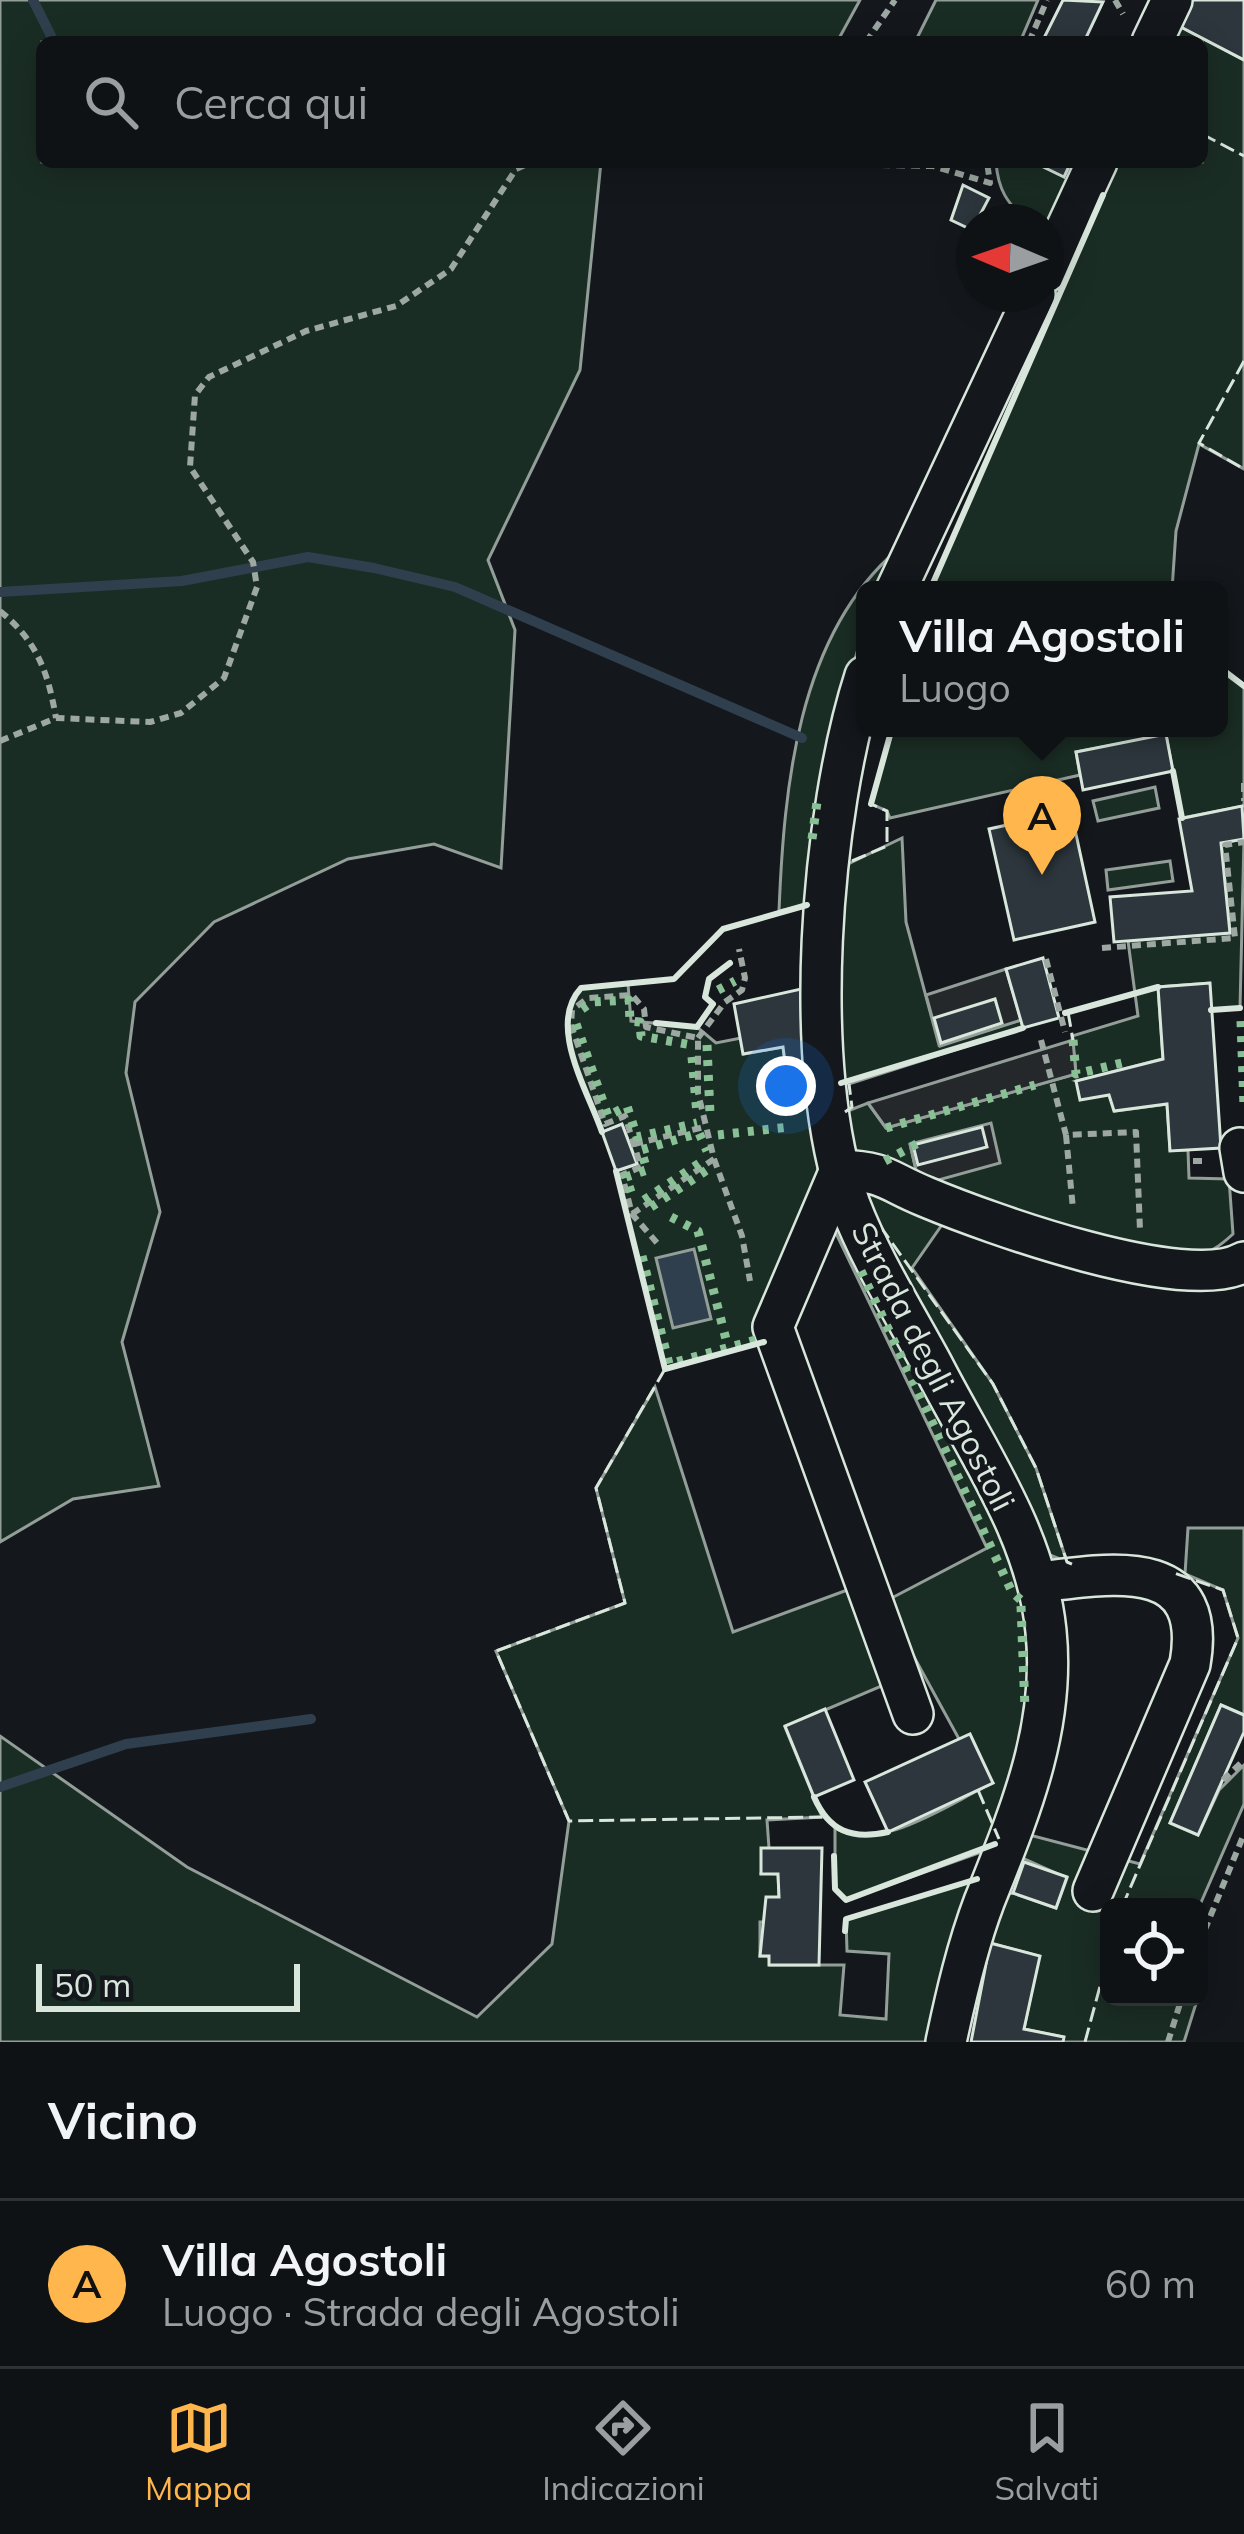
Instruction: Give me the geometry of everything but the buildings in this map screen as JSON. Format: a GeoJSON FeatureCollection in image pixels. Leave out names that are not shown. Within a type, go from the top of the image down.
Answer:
{"type":"FeatureCollection","features":[{"type":"Feature","properties":{"kind":"street"},"geometry":{"type":"LineString","coordinates":[[1138,30],[1172,0]]}},
{"type":"Feature","properties":{"kind":"street"},"geometry":{"type":"LineString","coordinates":[[1064,233],[1094,168]]}},
{"type":"Feature","properties":{"kind":"street"},"geometry":{"type":"LineString","coordinates":[[900,581],[1027,312]]}},
{"type":"Feature","properties":{"kind":"street","name":"Strada degli Agostoli"},"geometry":{"type":"LineString","coordinates":[[856,711],[839,778],[822,969],[840,1170],[851,1206],[1003,1493],[1040,1582],[1047,1655],[1039,1748],[983,1906],[946,2042]]}},
{"type":"Feature","properties":{"kind":"street"},"geometry":{"type":"LineString","coordinates":[[913,1714],[773,1327],[840,1170],[881,1172],[920,1195],[1142,1264],[1197,1274],[1244,1262]]}},
{"type":"Feature","properties":{"kind":"street"},"geometry":{"type":"LineString","coordinates":[[1040,1582],[1107,1574],[1163,1581],[1186,1603],[1196,1630],[1190,1664],[1094,1891]]}},
{"type":"Feature","properties":{"kind":"path"},"geometry":{"type":"LineString","coordinates":[[870,36],[895,0]]}},
{"type":"Feature","properties":{"kind":"path"},"geometry":{"type":"LineString","coordinates":[[1032,36],[1047,0]]}},
{"type":"Feature","properties":{"kind":"path"},"geometry":{"type":"LineString","coordinates":[[1115,0],[1138,30]]}},
{"type":"Feature","properties":{"kind":"path"},"geometry":{"type":"LineString","coordinates":[[0,741],[56,718],[150,722],[181,713],[224,678],[257,587],[253,562],[190,467],[195,395],[209,377],[306,331],[396,306],[451,269],[518,168]]}},
{"type":"Feature","properties":{"kind":"path"},"geometry":{"type":"LineString","coordinates":[[940,168],[990,183],[987,168]]}},
{"type":"Feature","properties":{"kind":"path"},"geometry":{"type":"LineString","coordinates":[[0,611],[24,630],[48,670],[56,718]]}},
{"type":"Feature","properties":{"kind":"path"},"geometry":{"type":"LineString","coordinates":[[1244,783],[1244,801]]}},
{"type":"Feature","properties":{"kind":"path"},"geometry":{"type":"LineString","coordinates":[[1102,948],[1235,938],[1226,845],[1244,842]]}},
{"type":"Feature","properties":{"kind":"path"},"geometry":{"type":"LineString","coordinates":[[739,949],[745,978],[742,990],[725,1002],[698,1038],[704,1127],[751,1269],[750,1289]]}},
{"type":"Feature","properties":{"kind":"path"},"geometry":{"type":"LineString","coordinates":[[1046,959],[1065,1032]]}},
{"type":"Feature","properties":{"kind":"path"},"geometry":{"type":"LineString","coordinates":[[658,1244],[632,1214],[622,1175],[641,1167],[625,1116],[605,1124],[571,1025],[572,1010],[588,998],[632,994],[644,1009],[646,1027],[698,1038]]}},
{"type":"Feature","properties":{"kind":"path"},"geometry":{"type":"LineString","coordinates":[[1040,1040],[1066,1135],[1076,1246]]}},
{"type":"Feature","properties":{"kind":"path"},"geometry":{"type":"LineString","coordinates":[[634,1144],[704,1127]]}},
{"type":"Feature","properties":{"kind":"path"},"geometry":{"type":"LineString","coordinates":[[1066,1135],[1136,1132],[1142,1264]]}},
{"type":"Feature","properties":{"kind":"path"},"geometry":{"type":"LineString","coordinates":[[632,1214],[714,1159]]}},
{"type":"Feature","properties":{"kind":"path"},"geometry":{"type":"LineString","coordinates":[[1223,1780],[1244,1760]]}},
{"type":"Feature","properties":{"kind":"path"},"geometry":{"type":"LineString","coordinates":[[1208,1922],[1244,1834]]}},
{"type":"Feature","properties":{"kind":"path"},"geometry":{"type":"LineString","coordinates":[[1168,2042],[1179,2006]]}},
{"type":"Feature","properties":{"kind":"green space"},"geometry":{"type":"Polygon","coordinates":[[[0,0],[860,0],[840,36],[36,36],[36,168],[600,168],[580,370],[488,560],[515,630],[501,868],[434,844],[348,859],[214,922],[135,1002],[126,1073],[160,1212],[122,1342],[159,1486],[73,1499],[0,1542],[0,0]]]}},
{"type":"Feature","properties":{"kind":"green space"},"geometry":{"type":"Polygon","coordinates":[[[936,0],[1038,0],[1023,36],[918,36],[936,0]]]}},
{"type":"Feature","properties":{"kind":"green space"},"geometry":{"type":"Polygon","coordinates":[[[1179,26],[1198,36],[1175,36],[1179,26]]]}},
{"type":"Feature","properties":{"kind":"green space"},"geometry":{"type":"Polygon","coordinates":[[[1208,41],[1244,60],[1244,469],[1199,444],[1176,531],[1173,581],[934,581],[1051,312],[1064,312],[1064,283],[1114,168],[1208,168],[1208,41]]]}},
{"type":"Feature","properties":{"kind":"green space"},"geometry":{"type":"Polygon","coordinates":[[[997,168],[1046,168],[1064,176],[1068,168],[1079,168],[1059,204],[1011,204],[997,168]]]}},
{"type":"Feature","properties":{"kind":"green space"},"geometry":{"type":"Polygon","coordinates":[[[896,551],[883,581],[868,581],[896,551]]]}},
{"type":"Feature","properties":{"kind":"green space"},"geometry":{"type":"Polygon","coordinates":[[[856,597],[856,656],[824,761],[807,905],[779,911],[792,766],[817,671],[856,597]]]}},
{"type":"Feature","properties":{"kind":"green space"},"geometry":{"type":"Polygon","coordinates":[[[1228,674],[1244,686],[1244,806],[1182,818],[1166,737],[1228,737],[1228,674]]]}},
{"type":"Feature","properties":{"kind":"green space"},"geometry":{"type":"Polygon","coordinates":[[[890,737],[1155,737],[1076,752],[1080,775],[890,818],[887,811],[871,804],[890,737]]]}},
{"type":"Feature","properties":{"kind":"green space"},"geometry":{"type":"Polygon","coordinates":[[[1155,787],[1159,808],[1098,821],[1093,801],[1155,787]]]}},
{"type":"Feature","properties":{"kind":"green space"},"geometry":{"type":"Polygon","coordinates":[[[902,838],[906,922],[939,1045],[1021,1020],[1023,1028],[849,1084],[839,1082],[834,1030],[846,865],[902,838]]]}},
{"type":"Feature","properties":{"kind":"green space"},"geometry":{"type":"Polygon","coordinates":[[[1244,839],[1240,1008],[1211,1010],[1209,983],[1158,987],[1163,1059],[1076,1081],[1109,1095],[1115,1111],[1167,1104],[1170,1150],[1188,1150],[1189,1178],[1229,1179],[1233,1234],[1224,1242],[1199,1254],[1171,1254],[1022,1217],[937,1182],[910,1144],[916,1170],[857,1159],[845,1112],[868,1103],[886,1128],[1076,1074],[1072,1036],[1138,1016],[1128,941],[1230,932],[1221,843],[1244,839]]]}},
{"type":"Feature","properties":{"kind":"green space"},"geometry":{"type":"Polygon","coordinates":[[[1170,861],[1173,881],[1108,890],[1106,870],[1170,861]]]}},
{"type":"Feature","properties":{"kind":"green space"},"geometry":{"type":"Polygon","coordinates":[[[628,984],[631,1021],[697,1027],[716,1043],[741,1038],[744,1054],[783,1047],[786,1070],[815,1065],[826,1160],[765,1342],[665,1369],[616,1171],[637,1163],[622,1125],[602,1132],[569,1038],[572,1003],[581,988],[628,984]]]}},
{"type":"Feature","properties":{"kind":"green space"},"geometry":{"type":"Polygon","coordinates":[[[866,1184],[946,1219],[912,1268],[993,1384],[1036,1468],[1067,1562],[1045,1553],[867,1210],[866,1184]]]}},
{"type":"Feature","properties":{"kind":"green space"},"geometry":{"type":"Polygon","coordinates":[[[840,1220],[984,1496],[1022,1583],[1030,1697],[1024,1742],[987,1850],[846,1900],[835,1889],[835,1828],[873,1835],[894,1830],[993,1783],[959,1739],[884,1602],[987,1548],[834,1229],[840,1220]]]}},
{"type":"Feature","properties":{"kind":"green space"},"geometry":{"type":"Polygon","coordinates":[[[655,1387],[733,1632],[850,1589],[884,1685],[785,1727],[822,1817],[767,1820],[769,1848],[761,1873],[778,1874],[779,1897],[767,1922],[760,1922],[760,1956],[769,1956],[770,1965],[844,1965],[840,2015],[886,2019],[889,1954],[847,1951],[846,1919],[977,1879],[933,2042],[0,2042],[0,1736],[187,1867],[477,2017],[552,1944],[569,1821],[496,1651],[625,1603],[596,1488],[655,1387]]]}},
{"type":"Feature","properties":{"kind":"green space"},"geometry":{"type":"Polygon","coordinates":[[[1188,1528],[1244,1528],[1244,1715],[1221,1705],[1170,1823],[1198,1835],[1219,1790],[1244,1765],[1244,1804],[1203,1898],[1100,1898],[1100,2006],[1195,2006],[1184,2042],[1063,2042],[1063,2037],[1024,2029],[1039,1956],[990,1943],[1004,1895],[1013,1893],[1056,1908],[1067,1878],[1018,1856],[1026,1834],[1140,1864],[1238,1638],[1223,1590],[1185,1574],[1188,1528]]]}},
{"type":"Feature","properties":{"kind":"shaded area"},"geometry":{"type":"Polygon","coordinates":[[[1006,969],[1021,1020],[940,1046],[926,995],[1006,969]]]}},
{"type":"Feature","properties":{"kind":"shaded area"},"geometry":{"type":"Polygon","coordinates":[[[1073,1040],[1076,1074],[886,1128],[868,1103],[1073,1040]]]}},
{"type":"Feature","properties":{"kind":"shaded area"},"geometry":{"type":"Polygon","coordinates":[[[991,1123],[1000,1163],[935,1181],[916,1170],[910,1144],[991,1123]]]}},
{"type":"Feature","properties":{"kind":"water"},"geometry":{"type":"Polygon","coordinates":[[[694,1249],[711,1319],[673,1328],[656,1258],[694,1249]]]}},
{"type":"Feature","properties":{"kind":"waterway"},"geometry":{"type":"LineString","coordinates":[[33,0],[51,36]]}},
{"type":"Feature","properties":{"kind":"waterway"},"geometry":{"type":"LineString","coordinates":[[0,592],[182,581],[308,557],[374,568],[455,587],[802,738]]}},
{"type":"Feature","properties":{"kind":"waterway"},"geometry":{"type":"LineString","coordinates":[[0,1787],[126,1744],[311,1719]]}},
{"type":"Feature","properties":{"kind":"hedge"},"geometry":{"type":"LineString","coordinates":[[812,839],[817,802]]}},
{"type":"Feature","properties":{"kind":"hedge"},"geometry":{"type":"LineString","coordinates":[[718,990],[735,981]]}},
{"type":"Feature","properties":{"kind":"hedge"},"geometry":{"type":"LineString","coordinates":[[582,1009],[592,1002],[629,1000],[630,1021],[640,1022],[641,1036],[692,1045]]}},
{"type":"Feature","properties":{"kind":"hedge"},"geometry":{"type":"LineString","coordinates":[[1241,1021],[1244,1106]]}},
{"type":"Feature","properties":{"kind":"hedge"},"geometry":{"type":"LineString","coordinates":[[576,1024],[608,1116],[627,1106],[637,1137],[697,1123]]}},
{"type":"Feature","properties":{"kind":"hedge"},"geometry":{"type":"LineString","coordinates":[[1073,1040],[1076,1074],[1122,1063]]}},
{"type":"Feature","properties":{"kind":"hedge"},"geometry":{"type":"LineString","coordinates":[[707,1045],[710,1114]]}},
{"type":"Feature","properties":{"kind":"hedge"},"geometry":{"type":"LineString","coordinates":[[692,1057],[697,1114]]}},
{"type":"Feature","properties":{"kind":"hedge"},"geometry":{"type":"LineString","coordinates":[[886,1128],[1035,1085]]}},
{"type":"Feature","properties":{"kind":"hedge"},"geometry":{"type":"LineString","coordinates":[[718,1135],[789,1127]]}},
{"type":"Feature","properties":{"kind":"hedge"},"geometry":{"type":"LineString","coordinates":[[631,1192],[626,1177],[647,1170],[641,1150],[699,1133],[707,1151]]}},
{"type":"Feature","properties":{"kind":"hedge"},"geometry":{"type":"LineString","coordinates":[[885,1161],[922,1141]]}},
{"type":"Feature","properties":{"kind":"hedge"},"geometry":{"type":"LineString","coordinates":[[644,1200],[704,1160]]}},
{"type":"Feature","properties":{"kind":"hedge"},"geometry":{"type":"LineString","coordinates":[[651,1207],[710,1168]]}},
{"type":"Feature","properties":{"kind":"hedge"},"geometry":{"type":"LineString","coordinates":[[671,1217],[698,1231],[728,1347]]}},
{"type":"Feature","properties":{"kind":"hedge"},"geometry":{"type":"LineString","coordinates":[[642,1256],[669,1364],[759,1339]]}},
{"type":"Feature","properties":{"kind":"hedge"},"geometry":{"type":"LineString","coordinates":[[861,1271],[1012,1592],[1023,1602]]}},
{"type":"Feature","properties":{"kind":"hedge"},"geometry":{"type":"LineString","coordinates":[[1021,1606],[1025,1709]]}},
{"type":"Feature","properties":{"kind":"fence"},"geometry":{"type":"LineString","coordinates":[[1208,137],[1244,156]]}},
{"type":"Feature","properties":{"kind":"fence"},"geometry":{"type":"LineString","coordinates":[[1244,361],[1199,443],[1244,469]]}},
{"type":"Feature","properties":{"kind":"fence"},"geometry":{"type":"LineString","coordinates":[[852,861],[887,846],[887,811],[871,804]]}},
{"type":"Feature","properties":{"kind":"fence"},"geometry":{"type":"LineString","coordinates":[[1068,1012],[1073,1040]]}},
{"type":"Feature","properties":{"kind":"fence"},"geometry":{"type":"LineString","coordinates":[[845,1112],[852,1107],[849,1084]]}},
{"type":"Feature","properties":{"kind":"fence"},"geometry":{"type":"LineString","coordinates":[[880,1226],[993,1384],[1036,1468],[1067,1562],[1074,1565]]}},
{"type":"Feature","properties":{"kind":"fence"},"geometry":{"type":"LineString","coordinates":[[665,1369],[596,1488],[625,1603],[496,1651],[569,1821],[822,1817]]}},
{"type":"Feature","properties":{"kind":"fence"},"geometry":{"type":"LineString","coordinates":[[1126,1898],[1238,1638],[1223,1590],[1174,1573]]}},
{"type":"Feature","properties":{"kind":"fence"},"geometry":{"type":"LineString","coordinates":[[978,1790],[999,1839]]}},
{"type":"Feature","properties":{"kind":"fence"},"geometry":{"type":"LineString","coordinates":[[1085,2042],[1100,1986]]}},
{"type":"Feature","properties":{"kind":"wall"},"geometry":{"type":"LineString","coordinates":[[934,581],[1103,195]]}},
{"type":"Feature","properties":{"kind":"wall"},"geometry":{"type":"LineString","coordinates":[[1228,674],[1244,686]]}},
{"type":"Feature","properties":{"kind":"wall"},"geometry":{"type":"LineString","coordinates":[[871,804],[890,737]]}},
{"type":"Feature","properties":{"kind":"wall"},"geometry":{"type":"LineString","coordinates":[[1173,771],[1182,818]]}},
{"type":"Feature","properties":{"kind":"wall"},"geometry":{"type":"LineString","coordinates":[[602,1132],[569,1038],[572,1003],[581,988],[674,979],[723,929],[807,905]]}},
{"type":"Feature","properties":{"kind":"wall"},"geometry":{"type":"LineString","coordinates":[[656,1023],[697,1027],[713,1004],[705,997],[709,979],[730,963]]}},
{"type":"Feature","properties":{"kind":"wall"},"geometry":{"type":"LineString","coordinates":[[1065,1013],[1158,987]]}},
{"type":"Feature","properties":{"kind":"wall"},"geometry":{"type":"LineString","coordinates":[[1211,1010],[1240,1008]]}},
{"type":"Feature","properties":{"kind":"wall"},"geometry":{"type":"LineString","coordinates":[[841,1083],[1023,1028]]}},
{"type":"Feature","properties":{"kind":"wall"},"geometry":{"type":"LineString","coordinates":[[616,1171],[665,1369],[764,1342]]}},
{"type":"Feature","properties":{"kind":"wall"},"geometry":{"type":"LineString","coordinates":[[814,1797],[827,1818],[843,1830],[863,1835],[888,1832]]}},
{"type":"Feature","properties":{"kind":"wall"},"geometry":{"type":"LineString","coordinates":[[834,1856],[835,1889],[846,1900],[995,1844]]}},
{"type":"Feature","properties":{"kind":"wall"},"geometry":{"type":"LineString","coordinates":[[845,1931],[846,1919],[977,1879]]}},
{"type":"Feature","properties":{"kind":"place","name":"Villa Agostoli"},"geometry":{"type":"Point","coordinates":[1042,875]}}]}
